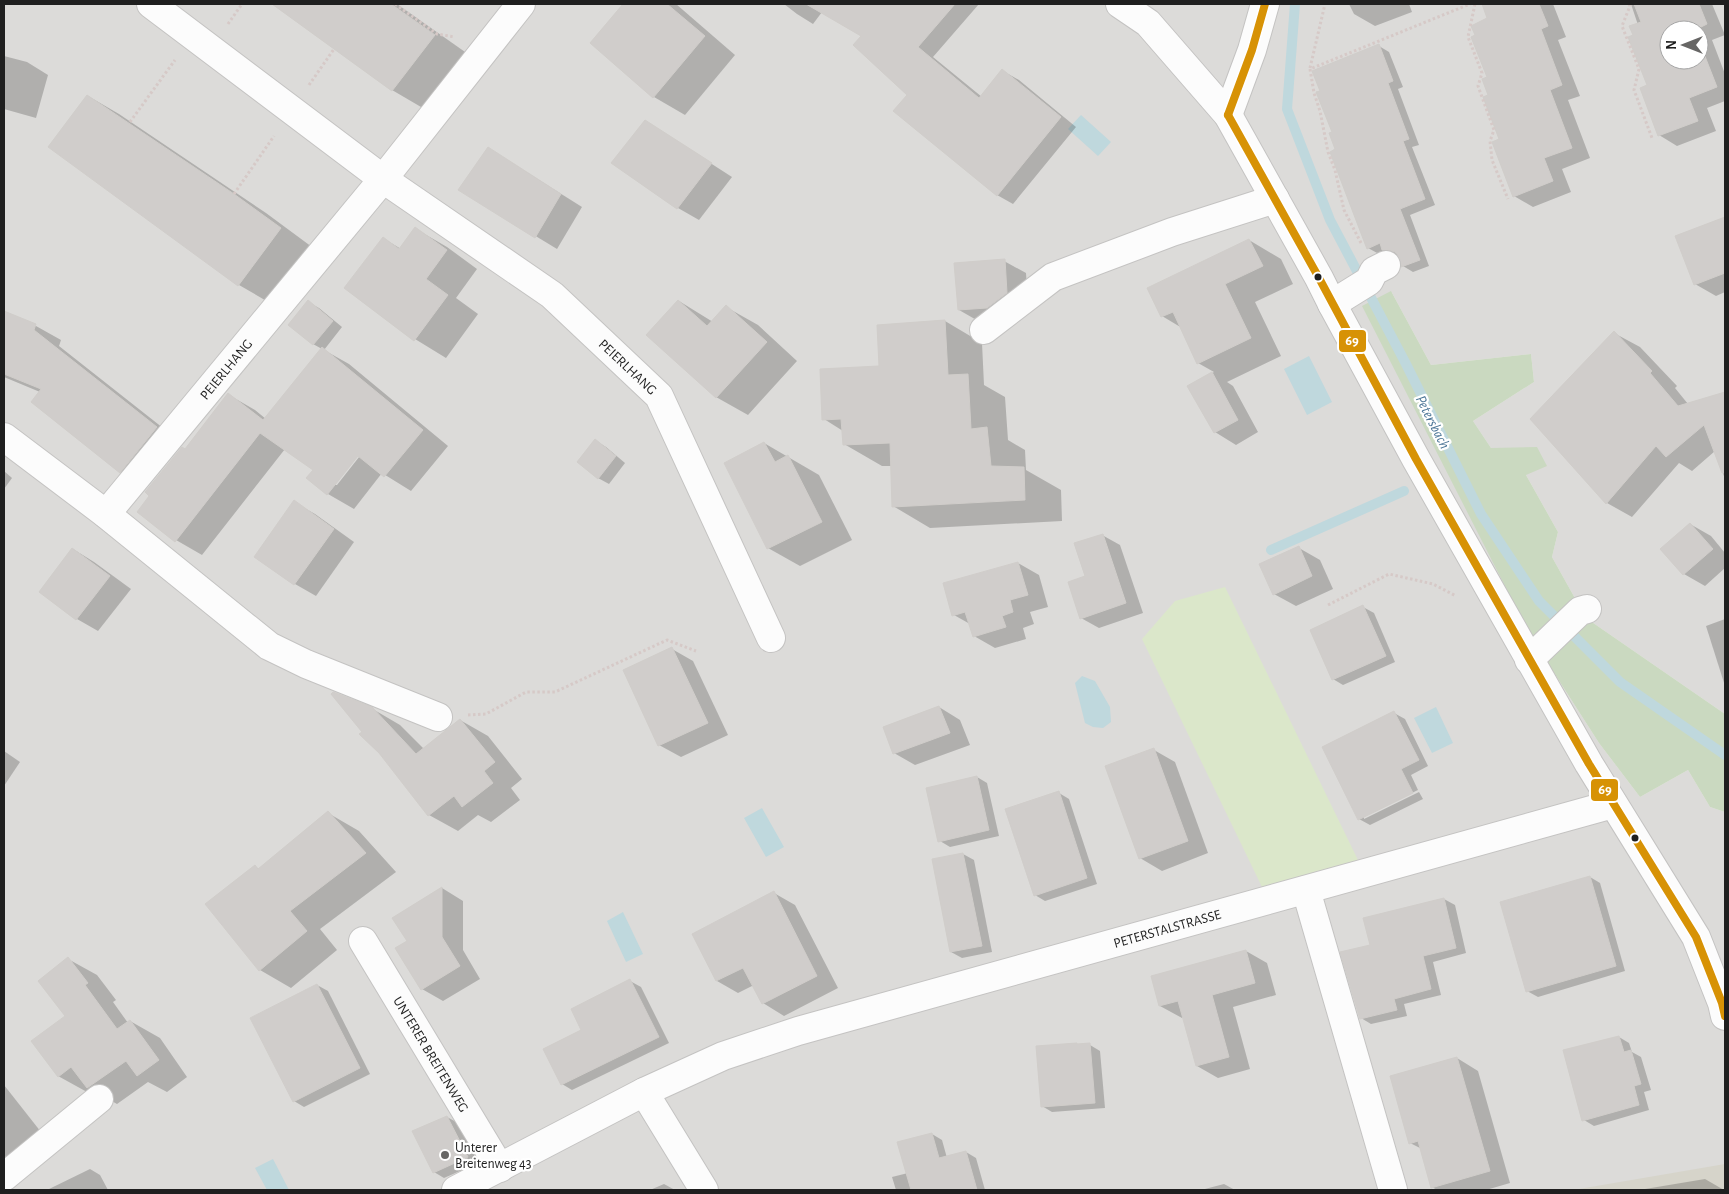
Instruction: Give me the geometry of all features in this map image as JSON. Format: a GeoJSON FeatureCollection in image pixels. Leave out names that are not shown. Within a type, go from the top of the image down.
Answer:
{"type":"FeatureCollection","features":[{"type":"Feature","properties":{"kind":"street","name":"PEIERLHANG"},"geometry":{"type":"LineString","coordinates":[[151,4],[383,179],[552,296],[659,396],[771,638]]}},
{"type":"Feature","properties":{"kind":"street","name":"PEIERLHANG"},"geometry":{"type":"LineString","coordinates":[[106,514],[383,179],[521,4]]}},
{"type":"Feature","properties":{"kind":"street"},"geometry":{"type":"LineString","coordinates":[[1120,4],[1148,23],[1228,115],[1319,278],[1363,283],[1613,804],[1696,937],[1722,1003],[1725,1016]]}},
{"type":"Feature","properties":{"kind":"street"},"geometry":{"type":"LineString","coordinates":[[1228,115],[1252,50],[1265,4]]}},
{"type":"Feature","properties":{"kind":"street"},"geometry":{"type":"LineString","coordinates":[[984,330],[1053,277],[1172,232],[1275,199]]}},
{"type":"Feature","properties":{"kind":"street"},"geometry":{"type":"LineString","coordinates":[[4,437],[106,514],[269,646],[306,664],[438,717]]}},
{"type":"Feature","properties":{"kind":"street"},"geometry":{"type":"LineString","coordinates":[[1539,651],[1580,611],[1587,609]]}},
{"type":"Feature","properties":{"kind":"street","name":"PETERSTALSTRASSE"},"geometry":{"type":"LineString","coordinates":[[644,1092],[723,1056],[798,1031],[1613,804]]}},
{"type":"Feature","properties":{"kind":"street"},"geometry":{"type":"LineString","coordinates":[[1306,890],[1393,1190]]}},
{"type":"Feature","properties":{"kind":"street","name":"UNTERER BREITENWEG"},"geometry":{"type":"LineString","coordinates":[[362,941],[500,1168]]}},
{"type":"Feature","properties":{"kind":"street"},"geometry":{"type":"LineString","coordinates":[[456,1190],[644,1092],[704,1190]]}},
{"type":"Feature","properties":{"kind":"street"},"geometry":{"type":"LineString","coordinates":[[4,1176],[99,1099]]}},
{"type":"Feature","properties":{"kind":"path"},"geometry":{"type":"LineString","coordinates":[[395,4],[437,34],[491,42]]}},
{"type":"Feature","properties":{"kind":"path"},"geometry":{"type":"LineString","coordinates":[[1325,4],[1310,69],[1328,152],[1335,170],[1363,283]]}},
{"type":"Feature","properties":{"kind":"path"},"geometry":{"type":"LineString","coordinates":[[1310,69],[1470,4]]}},
{"type":"Feature","properties":{"kind":"path"},"geometry":{"type":"LineString","coordinates":[[1475,4],[1468,36],[1482,73],[1478,86],[1494,130],[1490,141],[1492,160],[1508,199]]}},
{"type":"Feature","properties":{"kind":"path"},"geometry":{"type":"LineString","coordinates":[[1629,4],[1630,6],[1622,26],[1639,69],[1634,90],[1652,138]]}},
{"type":"Feature","properties":{"kind":"path"},"geometry":{"type":"LineString","coordinates":[[130,122],[192,36]]}},
{"type":"Feature","properties":{"kind":"path"},"geometry":{"type":"LineString","coordinates":[[234,194],[334,49]]}},
{"type":"Feature","properties":{"kind":"path"},"geometry":{"type":"LineString","coordinates":[[1328,605],[1389,574],[1433,584],[1459,598]]}},
{"type":"Feature","properties":{"kind":"path"},"geometry":{"type":"LineString","coordinates":[[438,717],[486,714],[526,692],[555,692],[667,640],[696,651]]}},
{"type":"Feature","properties":{"kind":"shaded area"},"geometry":{"type":"Polygon","coordinates":[[[4,4],[1725,4],[1725,714],[1586,618],[1552,557],[1558,532],[1526,475],[1491,448],[1473,421],[1534,382],[1531,354],[1431,365],[1391,291],[1531,637],[1599,743],[1640,797],[1688,770],[1710,807],[1725,812],[1725,1190],[4,1190],[4,4]]]}},
{"type":"Feature","properties":{"kind":"shaded area"},"geometry":{"type":"Polygon","coordinates":[[[1725,1164],[1725,1190],[1573,1190],[1725,1164]]]}},
{"type":"Feature","properties":{"kind":"green space"},"geometry":{"type":"Polygon","coordinates":[[[1391,291],[1431,365],[1531,354],[1534,382],[1473,421],[1491,448],[1537,447],[1547,466],[1526,475],[1558,532],[1552,557],[1586,618],[1725,714],[1725,812],[1710,807],[1688,770],[1640,797],[1599,743],[1531,637],[1362,306],[1391,291]]]}},
{"type":"Feature","properties":{"kind":"green space"},"geometry":{"type":"Polygon","coordinates":[[[1225,587],[1358,860],[1262,887],[1142,639],[1175,601],[1225,587]]]}},
{"type":"Feature","properties":{"kind":"water"},"geometry":{"type":"Polygon","coordinates":[[[1081,115],[1111,142],[1098,156],[1068,129],[1081,115]]]}},
{"type":"Feature","properties":{"kind":"water"},"geometry":{"type":"Polygon","coordinates":[[[1309,356],[1332,402],[1307,415],[1284,369],[1309,356]]]}},
{"type":"Feature","properties":{"kind":"water"},"geometry":{"type":"Polygon","coordinates":[[[1082,676],[1095,681],[1110,707],[1111,722],[1103,728],[1093,727],[1085,723],[1075,683],[1082,676]]]}},
{"type":"Feature","properties":{"kind":"water"},"geometry":{"type":"Polygon","coordinates":[[[1436,707],[1453,743],[1432,753],[1414,718],[1436,707]]]}},
{"type":"Feature","properties":{"kind":"water"},"geometry":{"type":"Polygon","coordinates":[[[762,808],[784,847],[766,857],[744,818],[762,808]]]}},
{"type":"Feature","properties":{"kind":"water"},"geometry":{"type":"Polygon","coordinates":[[[623,912],[643,954],[626,962],[607,921],[623,912]]]}},
{"type":"Feature","properties":{"kind":"water"},"geometry":{"type":"Polygon","coordinates":[[[273,1159],[289,1190],[267,1190],[255,1168],[273,1159]]]}},
{"type":"Feature","properties":{"kind":"building"},"geometry":{"type":"Polygon","coordinates":[[[272,4],[391,4],[435,35],[392,91],[272,4]]]}},
{"type":"Feature","properties":{"kind":"building"},"geometry":{"type":"Polygon","coordinates":[[[623,4],[667,4],[705,36],[653,98],[590,43],[623,4]]]}},
{"type":"Feature","properties":{"kind":"building"},"geometry":{"type":"Polygon","coordinates":[[[806,4],[955,4],[918,47],[979,98],[1002,69],[1061,117],[997,196],[893,111],[907,95],[853,45],[861,36],[806,4]]]}},
{"type":"Feature","properties":{"kind":"building"},"geometry":{"type":"Polygon","coordinates":[[[1482,4],[1539,4],[1548,26],[1541,29],[1562,85],[1550,90],[1572,148],[1544,158],[1553,181],[1513,197],[1492,142],[1499,139],[1483,97],[1488,95],[1482,79],[1487,77],[1471,37],[1475,35],[1471,26],[1487,18],[1482,4]]]}},
{"type":"Feature","properties":{"kind":"building"},"geometry":{"type":"Polygon","coordinates":[[[1634,4],[1699,4],[1705,20],[1659,20],[1659,70],[1709,70],[1709,67],[1717,87],[1689,98],[1698,121],[1658,136],[1640,88],[1647,85],[1628,37],[1633,35],[1629,26],[1641,22],[1634,4]]]}},
{"type":"Feature","properties":{"kind":"building"},"geometry":{"type":"Polygon","coordinates":[[[1379,44],[1393,81],[1388,83],[1409,139],[1403,141],[1425,199],[1400,209],[1420,260],[1401,267],[1400,258],[1395,252],[1382,250],[1380,243],[1367,249],[1330,152],[1335,149],[1329,133],[1332,132],[1316,92],[1320,91],[1312,71],[1379,44]]]}},
{"type":"Feature","properties":{"kind":"building"},"geometry":{"type":"Polygon","coordinates":[[[87,95],[281,228],[238,286],[48,147],[87,95]]]}},
{"type":"Feature","properties":{"kind":"building"},"geometry":{"type":"Polygon","coordinates":[[[645,120],[712,163],[677,209],[611,163],[645,120]]]}},
{"type":"Feature","properties":{"kind":"building"},"geometry":{"type":"Polygon","coordinates":[[[488,147],[561,194],[535,238],[458,190],[488,147]]]}},
{"type":"Feature","properties":{"kind":"building"},"geometry":{"type":"Polygon","coordinates":[[[1725,217],[1725,273],[1694,285],[1675,236],[1725,217]]]}},
{"type":"Feature","properties":{"kind":"building"},"geometry":{"type":"Polygon","coordinates":[[[415,227],[447,250],[426,279],[448,295],[414,341],[344,288],[383,237],[399,249],[415,227]]]}},
{"type":"Feature","properties":{"kind":"building"},"geometry":{"type":"Polygon","coordinates":[[[1249,239],[1263,266],[1225,284],[1251,338],[1197,364],[1173,312],[1161,317],[1147,288],[1249,239]]]}},
{"type":"Feature","properties":{"kind":"building"},"geometry":{"type":"Polygon","coordinates":[[[1005,259],[1007,293],[987,308],[958,310],[954,263],[1005,259]]]}},
{"type":"Feature","properties":{"kind":"building"},"geometry":{"type":"Polygon","coordinates":[[[308,300],[333,321],[313,345],[288,325],[308,300]]]}},
{"type":"Feature","properties":{"kind":"building"},"geometry":{"type":"Polygon","coordinates":[[[678,300],[707,326],[726,305],[767,342],[716,398],[646,335],[678,300]]]}},
{"type":"Feature","properties":{"kind":"building"},"geometry":{"type":"Polygon","coordinates":[[[4,311],[36,324],[34,330],[157,427],[120,473],[31,402],[41,389],[4,374],[4,311]]]}},
{"type":"Feature","properties":{"kind":"building"},"geometry":{"type":"Polygon","coordinates":[[[945,320],[948,375],[968,374],[971,429],[987,427],[991,466],[1024,467],[1025,500],[892,507],[890,443],[843,445],[841,419],[822,420],[820,369],[879,366],[877,325],[945,320]]]}},
{"type":"Feature","properties":{"kind":"building"},"geometry":{"type":"Polygon","coordinates":[[[1614,331],[1652,371],[1650,373],[1678,406],[1725,392],[1725,473],[1722,473],[1704,425],[1666,457],[1656,446],[1606,504],[1530,419],[1614,331]]]}},
{"type":"Feature","properties":{"kind":"building"},"geometry":{"type":"Polygon","coordinates":[[[322,347],[423,430],[384,477],[358,456],[327,495],[306,478],[313,470],[260,433],[175,542],[137,512],[149,496],[145,492],[182,447],[185,449],[228,393],[263,420],[322,347]]]}},
{"type":"Feature","properties":{"kind":"building"},"geometry":{"type":"Polygon","coordinates":[[[1212,372],[1238,420],[1214,433],[1187,386],[1212,372]]]}},
{"type":"Feature","properties":{"kind":"building"},"geometry":{"type":"Polygon","coordinates":[[[595,439],[616,456],[598,479],[577,462],[595,439]]]}},
{"type":"Feature","properties":{"kind":"building"},"geometry":{"type":"Polygon","coordinates":[[[764,442],[775,462],[788,455],[822,522],[767,549],[724,463],[764,442]]]}},
{"type":"Feature","properties":{"kind":"building"},"geometry":{"type":"Polygon","coordinates":[[[294,500],[334,529],[294,585],[254,557],[294,500]]]}},
{"type":"Feature","properties":{"kind":"building"},"geometry":{"type":"Polygon","coordinates":[[[1690,523],[1713,549],[1683,575],[1660,549],[1690,523]]]}},
{"type":"Feature","properties":{"kind":"building"},"geometry":{"type":"Polygon","coordinates":[[[1103,534],[1126,603],[1080,619],[1068,582],[1085,576],[1074,543],[1103,534]]]}},
{"type":"Feature","properties":{"kind":"building"},"geometry":{"type":"Polygon","coordinates":[[[1299,546],[1312,576],[1273,595],[1259,564],[1299,546]]]}},
{"type":"Feature","properties":{"kind":"building"},"geometry":{"type":"Polygon","coordinates":[[[72,548],[110,576],[76,620],[39,592],[72,548]]]}},
{"type":"Feature","properties":{"kind":"building"},"geometry":{"type":"Polygon","coordinates":[[[1018,562],[1028,595],[1010,600],[1013,612],[1002,616],[1006,627],[973,637],[965,612],[952,616],[943,583],[1018,562]]]}},
{"type":"Feature","properties":{"kind":"building"},"geometry":{"type":"Polygon","coordinates":[[[1363,605],[1386,656],[1332,680],[1310,630],[1363,605]]]}},
{"type":"Feature","properties":{"kind":"building"},"geometry":{"type":"Polygon","coordinates":[[[672,647],[708,723],[658,746],[623,670],[672,647]]]}},
{"type":"Feature","properties":{"kind":"building"},"geometry":{"type":"Polygon","coordinates":[[[333,692],[372,707],[416,754],[460,719],[495,762],[484,771],[493,783],[462,807],[454,796],[428,816],[379,753],[359,734],[362,732],[331,694],[333,692]]]}},
{"type":"Feature","properties":{"kind":"building"},"geometry":{"type":"Polygon","coordinates":[[[939,706],[950,733],[893,754],[883,727],[939,706]]]}},
{"type":"Feature","properties":{"kind":"building"},"geometry":{"type":"Polygon","coordinates":[[[1394,711],[1419,760],[1401,769],[1413,793],[1358,820],[1322,747],[1394,711]]]}},
{"type":"Feature","properties":{"kind":"building"},"geometry":{"type":"Polygon","coordinates":[[[1154,748],[1188,841],[1139,859],[1105,766],[1154,748]]]}},
{"type":"Feature","properties":{"kind":"building"},"geometry":{"type":"Polygon","coordinates":[[[977,776],[989,830],[938,842],[926,788],[977,776]]]}},
{"type":"Feature","properties":{"kind":"building"},"geometry":{"type":"Polygon","coordinates":[[[1059,791],[1087,878],[1034,896],[1005,809],[1059,791]]]}},
{"type":"Feature","properties":{"kind":"building"},"geometry":{"type":"Polygon","coordinates":[[[328,811],[366,853],[290,911],[307,931],[259,971],[205,904],[255,865],[258,869],[328,811]]]}},
{"type":"Feature","properties":{"kind":"building"},"geometry":{"type":"Polygon","coordinates":[[[963,853],[982,946],[950,952],[932,859],[963,853]]]}},
{"type":"Feature","properties":{"kind":"building"},"geometry":{"type":"Polygon","coordinates":[[[1590,876],[1616,966],[1526,992],[1500,902],[1590,876]]]}},
{"type":"Feature","properties":{"kind":"building"},"geometry":{"type":"Polygon","coordinates":[[[442,887],[442,937],[460,966],[421,990],[395,948],[407,941],[392,918],[442,887]]]}},
{"type":"Feature","properties":{"kind":"building"},"geometry":{"type":"Polygon","coordinates":[[[774,891],[817,976],[762,1004],[743,968],[716,981],[692,934],[774,891]]]}},
{"type":"Feature","properties":{"kind":"building"},"geometry":{"type":"Polygon","coordinates":[[[1444,898],[1456,948],[1423,956],[1431,989],[1394,999],[1397,1010],[1360,1019],[1340,952],[1370,945],[1363,918],[1444,898]]]}},
{"type":"Feature","properties":{"kind":"building"},"geometry":{"type":"Polygon","coordinates":[[[1246,950],[1255,983],[1212,995],[1229,1057],[1196,1066],[1178,1001],[1159,1006],[1151,976],[1246,950]]]}},
{"type":"Feature","properties":{"kind":"building"},"geometry":{"type":"Polygon","coordinates":[[[68,957],[88,983],[85,985],[117,1029],[130,1020],[159,1060],[137,1076],[126,1061],[87,1088],[71,1067],[58,1077],[31,1041],[65,1016],[38,981],[68,957]]]}},
{"type":"Feature","properties":{"kind":"building"},"geometry":{"type":"Polygon","coordinates":[[[630,979],[659,1037],[561,1085],[543,1049],[581,1030],[571,1009],[630,979]]]}},
{"type":"Feature","properties":{"kind":"building"},"geometry":{"type":"Polygon","coordinates":[[[317,984],[360,1068],[293,1102],[250,1018],[317,984]]]}},
{"type":"Feature","properties":{"kind":"building"},"geometry":{"type":"Polygon","coordinates":[[[1619,1036],[1624,1052],[1631,1050],[1641,1084],[1634,1086],[1639,1105],[1582,1121],[1563,1050],[1619,1036]]]}},
{"type":"Feature","properties":{"kind":"building"},"geometry":{"type":"Polygon","coordinates":[[[1090,1043],[1095,1103],[1041,1107],[1036,1046],[1090,1043]]]}},
{"type":"Feature","properties":{"kind":"building"},"geometry":{"type":"Polygon","coordinates":[[[1457,1057],[1490,1171],[1431,1188],[1418,1141],[1409,1144],[1390,1076],[1457,1057]]]}},
{"type":"Feature","properties":{"kind":"building"},"geometry":{"type":"Polygon","coordinates":[[[447,1116],[468,1157],[433,1173],[412,1131],[447,1116]]]}},
{"type":"Feature","properties":{"kind":"building"},"geometry":{"type":"Polygon","coordinates":[[[932,1133],[939,1158],[966,1151],[977,1190],[911,1190],[897,1142],[932,1133]]]}},
{"type":"Feature","properties":{"kind":"waterway","name":"Petersbach"},"geometry":{"type":"LineString","coordinates":[[1295,4],[1287,109],[1330,220],[1405,362],[1481,514],[1539,601],[1620,682],[1725,755]]}},
{"type":"Feature","properties":{"kind":"waterway"},"geometry":{"type":"LineString","coordinates":[[1271,550],[1404,491]]}},
{"type":"Feature","properties":{"kind":"transit line","name":"69"},"geometry":{"type":"LineString","coordinates":[[1228,115],[1252,50],[1265,4]]}},
{"type":"Feature","properties":{"kind":"transit line","name":"69"},"geometry":{"type":"LineString","coordinates":[[1228,115],[1319,278],[1416,459],[1589,764],[1696,937],[1722,1003],[1725,1016]]}},
{"type":"Feature","properties":{"kind":"place","name":"Unterer Breitenweg 43"},"geometry":{"type":"Point","coordinates":[445,1155]}}]}
